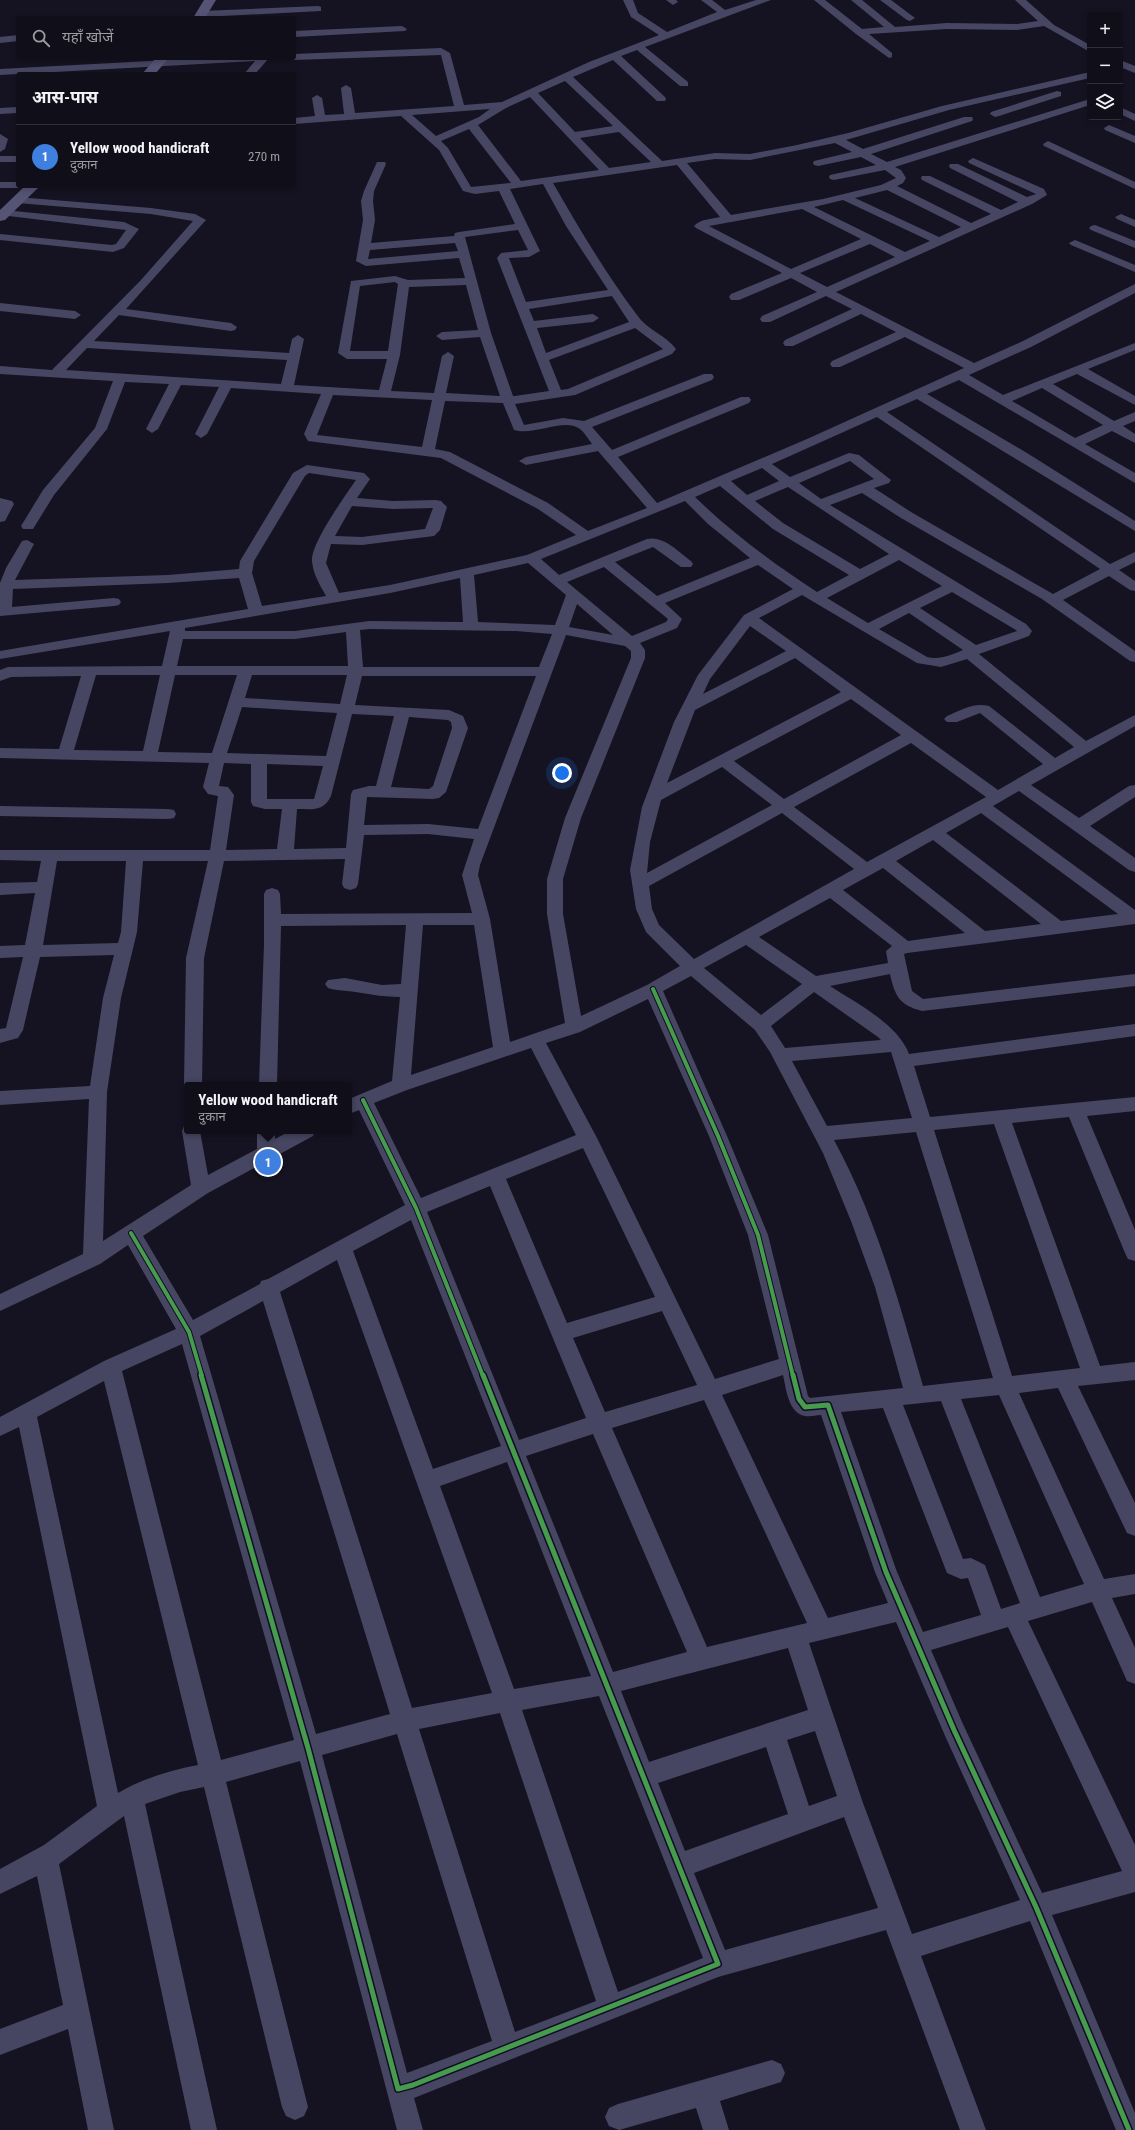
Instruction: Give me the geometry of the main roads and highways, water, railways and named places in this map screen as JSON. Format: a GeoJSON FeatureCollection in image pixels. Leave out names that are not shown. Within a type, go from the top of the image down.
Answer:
{"type":"FeatureCollection","features":[{"type":"Feature","properties":{"kind":"place","name":"Yellow wood handicraft"},"geometry":{"type":"Point","coordinates":[268,1162]}}]}
